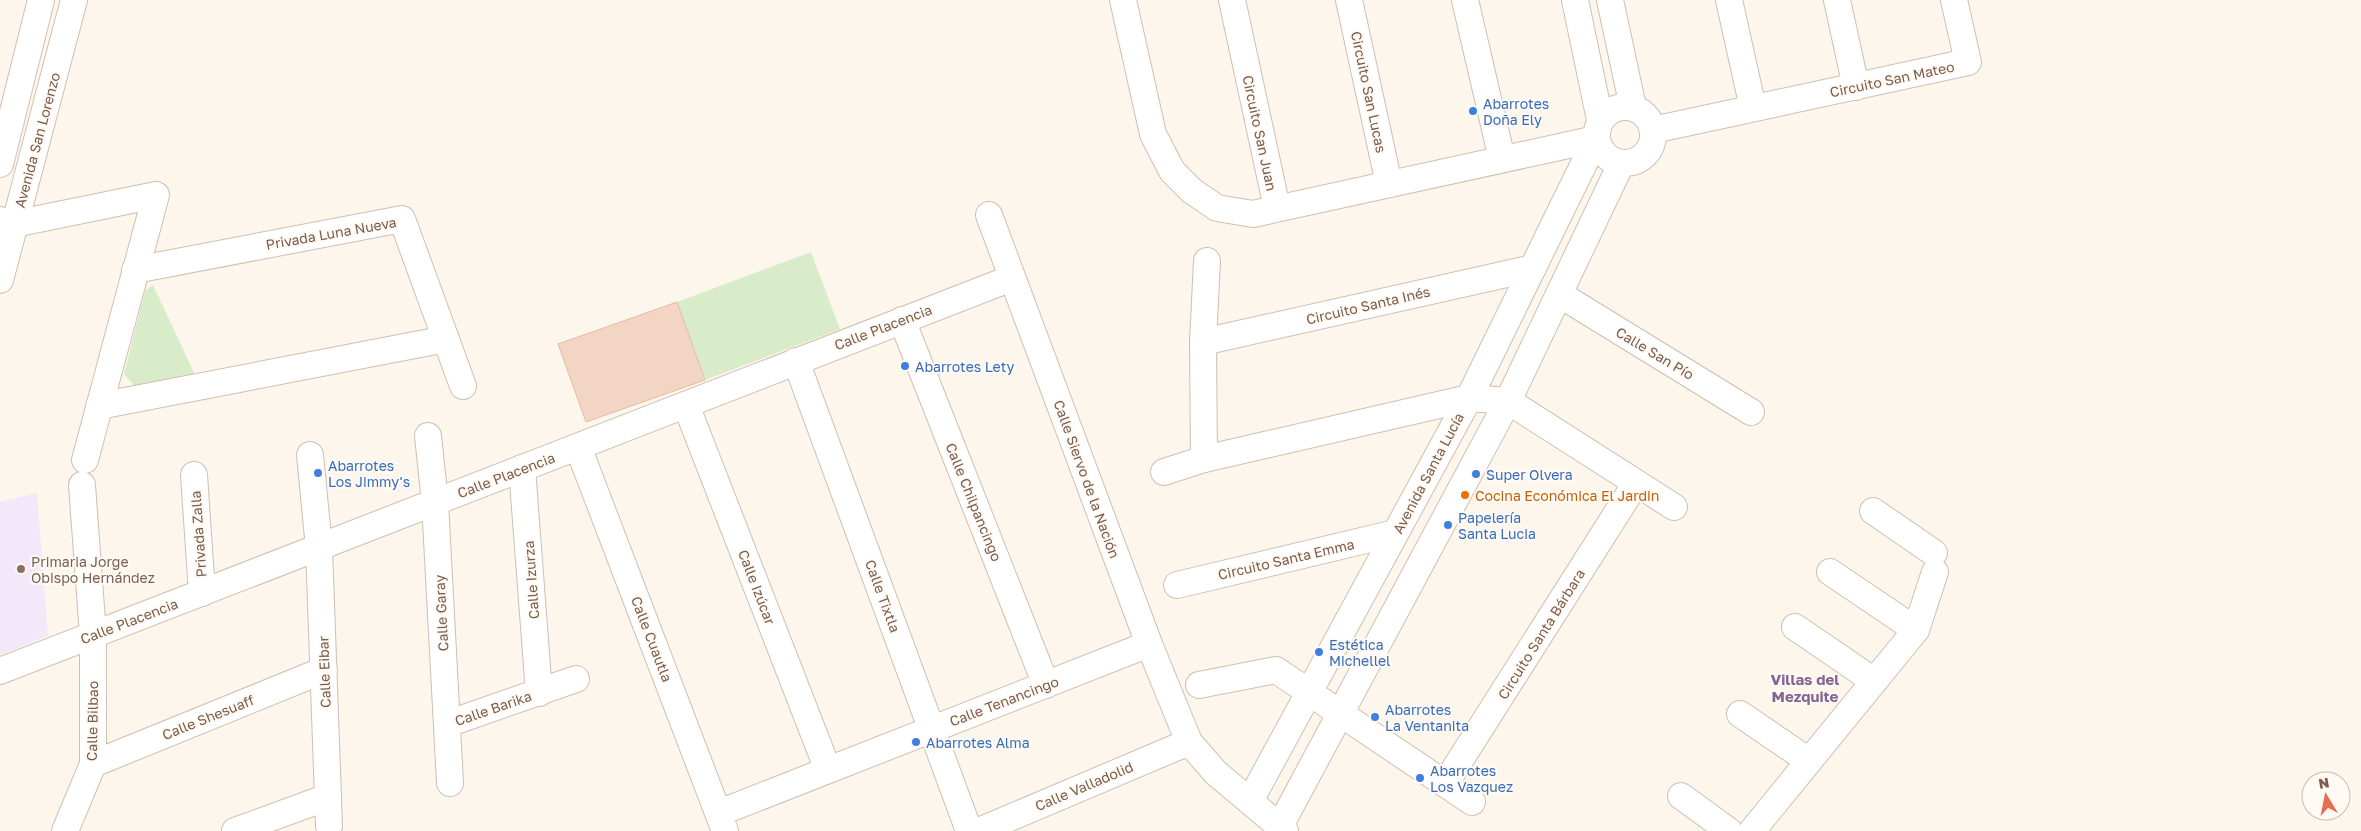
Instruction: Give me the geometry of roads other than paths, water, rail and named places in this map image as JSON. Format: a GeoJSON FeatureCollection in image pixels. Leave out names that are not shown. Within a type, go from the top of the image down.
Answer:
{"type":"FeatureCollection","features":[{"type":"Feature","properties":{"kind":"street"},"geometry":{"type":"LineString","coordinates":[[0,164],[10,85],[41,0]]}},
{"type":"Feature","properties":{"kind":"street","name":"Avenida San Lorenzo"},"geometry":{"type":"LineString","coordinates":[[0,280],[7,222],[50,90],[74,0]]}},
{"type":"Feature","properties":{"kind":"street","name":"Circuito San Juan"},"geometry":{"type":"LineString","coordinates":[[1123,0],[1153,134],[1172,171],[1192,192],[1217,208],[1253,214],[1277,208],[1232,0]]}},
{"type":"Feature","properties":{"kind":"street","name":"Circuito San Lucas"},"geometry":{"type":"LineString","coordinates":[[1349,0],[1388,184]]}},
{"type":"Feature","properties":{"kind":"street"},"geometry":{"type":"LineString","coordinates":[[1465,0],[1502,159]]}},
{"type":"Feature","properties":{"kind":"street"},"geometry":{"type":"LineString","coordinates":[[1277,208],[1502,159],[1598,129],[1614,108],[1633,107],[1646,115],[1654,130],[1653,143],[1646,155],[1635,162],[1621,164],[1610,160],[1601,152],[1598,129],[1575,0]]}},
{"type":"Feature","properties":{"kind":"street"},"geometry":{"type":"LineString","coordinates":[[1610,0],[1633,107]]}},
{"type":"Feature","properties":{"kind":"street"},"geometry":{"type":"LineString","coordinates":[[1729,0],[1753,108]]}},
{"type":"Feature","properties":{"kind":"street"},"geometry":{"type":"LineString","coordinates":[[1837,0],[1856,87]]}},
{"type":"Feature","properties":{"kind":"street","name":"Circuito San Mateo"},"geometry":{"type":"LineString","coordinates":[[1654,130],[1968,62],[1954,0]]}},
{"type":"Feature","properties":{"kind":"street"},"geometry":{"type":"LineString","coordinates":[[10,85],[50,90]]}},
{"type":"Feature","properties":{"kind":"street","name":"Avenida Santa Lucía"},"geometry":{"type":"LineString","coordinates":[[1250,801],[1469,398],[1598,129]]}},
{"type":"Feature","properties":{"kind":"street"},"geometry":{"type":"LineString","coordinates":[[1282,829],[1340,714],[1508,401],[1621,164]]}},
{"type":"Feature","properties":{"kind":"street"},"geometry":{"type":"LineString","coordinates":[[7,222],[156,195],[99,406],[446,340]]}},
{"type":"Feature","properties":{"kind":"street","name":"Calle Siervo de la Nación"},"geometry":{"type":"LineString","coordinates":[[989,215],[1149,644],[1189,742],[1216,773],[1282,829]]}},
{"type":"Feature","properties":{"kind":"street","name":"Privada Luna Nueva"},"geometry":{"type":"LineString","coordinates":[[135,270],[402,219],[463,386]]}},
{"type":"Feature","properties":{"kind":"street"},"geometry":{"type":"LineString","coordinates":[[1204,459],[1203,342],[1207,261]]}},
{"type":"Feature","properties":{"kind":"street","name":"Circuito Santa Inés"},"geometry":{"type":"LineString","coordinates":[[1203,342],[1533,268]]}},
{"type":"Feature","properties":{"kind":"street","name":"Calle Placencia"},"geometry":{"type":"LineString","coordinates":[[0,671],[1012,278]]}},
{"type":"Feature","properties":{"kind":"street","name":"Calle San Pío"},"geometry":{"type":"LineString","coordinates":[[1558,294],[1751,412]]}},
{"type":"Feature","properties":{"kind":"street","name":"Calle Chilpancingo"},"geometry":{"type":"LineString","coordinates":[[902,320],[1046,685]]}},
{"type":"Feature","properties":{"kind":"street","name":"Calle Tixtla"},"geometry":{"type":"LineString","coordinates":[[796,361],[969,831]]}},
{"type":"Feature","properties":{"kind":"street"},"geometry":{"type":"LineString","coordinates":[[1164,472],[1204,459],[1469,398],[1508,401],[1674,507]]}},
{"type":"Feature","properties":{"kind":"street","name":"Calle Izúcar"},"geometry":{"type":"LineString","coordinates":[[686,405],[828,770]]}},
{"type":"Feature","properties":{"kind":"street","name":"Calle Bilbao"},"geometry":{"type":"LineString","coordinates":[[65,831],[93,764],[93,635],[84,473],[99,406]]}},
{"type":"Feature","properties":{"kind":"street","name":"Calle Garay"},"geometry":{"type":"LineString","coordinates":[[428,436],[435,502],[450,783]]}},
{"type":"Feature","properties":{"kind":"street","name":"Calle Cuautla"},"geometry":{"type":"LineString","coordinates":[[578,447],[722,822]]}},
{"type":"Feature","properties":{"kind":"street","name":"Calle Eibar"},"geometry":{"type":"LineString","coordinates":[[310,455],[319,548],[329,826]]}},
{"type":"Feature","properties":{"kind":"street","name":"Calle Izurza"},"geometry":{"type":"LineString","coordinates":[[522,468],[539,692]]}},
{"type":"Feature","properties":{"kind":"street","name":"Privada Zalla"},"geometry":{"type":"LineString","coordinates":[[194,475],[202,593]]}},
{"type":"Feature","properties":{"kind":"street","name":"Circuito Santa Bárbara"},"geometry":{"type":"LineString","coordinates":[[1445,784],[1636,483]]}},
{"type":"Feature","properties":{"kind":"street"},"geometry":{"type":"LineString","coordinates":[[1752,831],[1916,630],[1935,562],[1873,511]]}},
{"type":"Feature","properties":{"kind":"street","name":"Circuito Santa Emma"},"geometry":{"type":"LineString","coordinates":[[1177,585],[1395,534]]}},
{"type":"Feature","properties":{"kind":"street"},"geometry":{"type":"LineString","coordinates":[[1830,572],[1916,630]]}},
{"type":"Feature","properties":{"kind":"street"},"geometry":{"type":"LineString","coordinates":[[1795,627],[1874,681]]}},
{"type":"Feature","properties":{"kind":"street","name":"Calle Tenancingo"},"geometry":{"type":"LineString","coordinates":[[722,822],[828,770],[1149,644]]}},
{"type":"Feature","properties":{"kind":"street","name":"Calle Shesuaff"},"geometry":{"type":"LineString","coordinates":[[93,764],[324,670]]}},
{"type":"Feature","properties":{"kind":"street"},"geometry":{"type":"LineString","coordinates":[[1199,685],[1276,670],[1472,802]]}},
{"type":"Feature","properties":{"kind":"street","name":"Calle Barika"},"geometry":{"type":"LineString","coordinates":[[447,724],[576,680]]}},
{"type":"Feature","properties":{"kind":"street"},"geometry":{"type":"LineString","coordinates":[[1740,714],[1809,761]]}},
{"type":"Feature","properties":{"kind":"street","name":"Calle Valladolid"},"geometry":{"type":"LineString","coordinates":[[979,831],[1189,742]]}},
{"type":"Feature","properties":{"kind":"street"},"geometry":{"type":"LineString","coordinates":[[235,831],[328,796]]}},
{"type":"Feature","properties":{"kind":"street"},"geometry":{"type":"LineString","coordinates":[[1681,796],[1723,829]]}},
{"type":"Feature","properties":{"kind":"place","name":"Abarrotes Doña Ely"},"geometry":{"type":"Point","coordinates":[1473,111]}},
{"type":"Feature","properties":{"kind":"place","name":"Abarrotes Lety"},"geometry":{"type":"Point","coordinates":[905,366]}},
{"type":"Feature","properties":{"kind":"place","name":"Abarrotes Los Jimmy's"},"geometry":{"type":"Point","coordinates":[318,473]}},
{"type":"Feature","properties":{"kind":"place","name":"Super Olvera"},"geometry":{"type":"Point","coordinates":[1476,474]}},
{"type":"Feature","properties":{"kind":"place","name":"Cocina Económica El Jardin"},"geometry":{"type":"Point","coordinates":[1465,495]}},
{"type":"Feature","properties":{"kind":"place","name":"Papelería Santa Lucia"},"geometry":{"type":"Point","coordinates":[1448,525]}},
{"type":"Feature","properties":{"kind":"place","name":"Primaria Jorge Obispo Hernández"},"geometry":{"type":"Point","coordinates":[21,569]}},
{"type":"Feature","properties":{"kind":"place","name":"Estética Michellel"},"geometry":{"type":"Point","coordinates":[1319,652]}},
{"type":"Feature","properties":{"kind":"place","name":"Abarrotes La Ventanita"},"geometry":{"type":"Point","coordinates":[1375,717]}},
{"type":"Feature","properties":{"kind":"place","name":"Abarrotes Alma"},"geometry":{"type":"Point","coordinates":[916,742]}},
{"type":"Feature","properties":{"kind":"place","name":"Abarrotes Los Vazquez"},"geometry":{"type":"Point","coordinates":[1420,778]}},
{"type":"Feature","properties":{"kind":"district","name":"Villas del Mezquite"},"geometry":{"type":"Point","coordinates":[1805,688]}}]}
